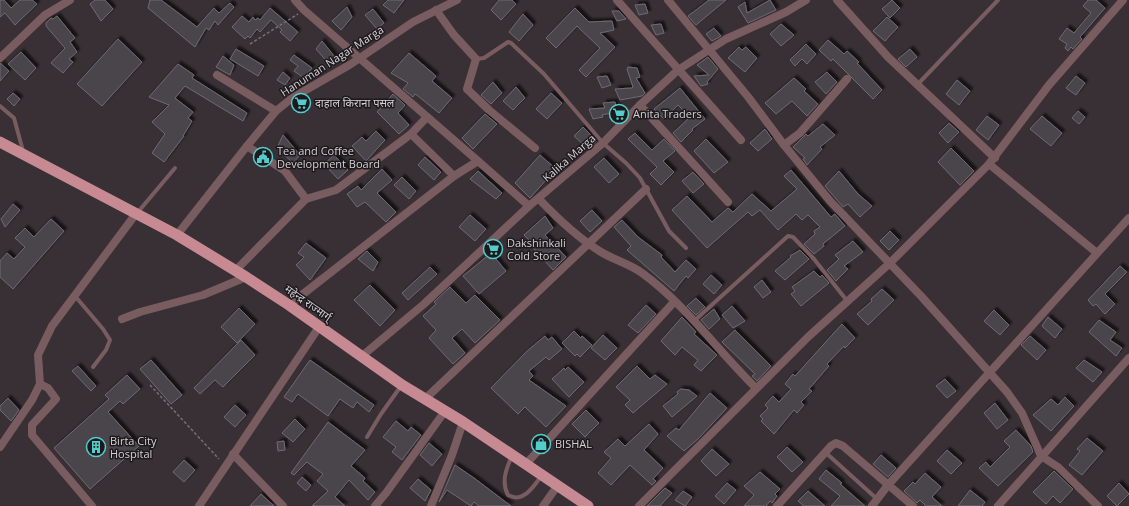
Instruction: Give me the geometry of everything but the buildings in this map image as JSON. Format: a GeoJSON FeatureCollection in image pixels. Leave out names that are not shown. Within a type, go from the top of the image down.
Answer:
{"type":"FeatureCollection","features":[{"type":"Feature","properties":{"kind":"highway","name":"महेन्द्र राज्मार्ग्"},"geometry":{"type":"LineString","coordinates":[[0,142],[176,236],[246,277],[290,305],[402,385],[463,422],[588,506]]}},
{"type":"Feature","properties":{"kind":"street"},"geometry":{"type":"LineString","coordinates":[[0,58],[45,15],[70,0]]}},
{"type":"Feature","properties":{"kind":"street"},"geometry":{"type":"LineString","coordinates":[[295,0],[304,10],[529,206]]}},
{"type":"Feature","properties":{"kind":"street","name":"Hanuman Nagar Marga"},"geometry":{"type":"LineString","coordinates":[[176,236],[276,111],[292,98],[360,58],[413,22],[457,0]]}},
{"type":"Feature","properties":{"kind":"street"},"geometry":{"type":"LineString","coordinates":[[617,0],[741,140]]}},
{"type":"Feature","properties":{"kind":"street"},"geometry":{"type":"LineString","coordinates":[[668,0],[749,98],[784,145],[830,201],[890,263],[1007,392],[1022,413],[1041,456],[1058,467],[1098,506]]}},
{"type":"Feature","properties":{"kind":"street","name":"Kalika Marga"},"geometry":{"type":"LineString","coordinates":[[362,356],[424,304],[529,206],[603,143],[640,105],[678,70],[726,39],[786,12],[806,0]]}},
{"type":"Feature","properties":{"kind":"street"},"geometry":{"type":"LineString","coordinates":[[836,0],[888,56],[918,84],[992,161],[1097,253]]}},
{"type":"Feature","properties":{"kind":"street"},"geometry":{"type":"LineString","coordinates":[[639,506],[808,337],[890,263],[992,161],[1049,86],[1123,0]]}},
{"type":"Feature","properties":{"kind":"street"},"geometry":{"type":"LineString","coordinates":[[436,10],[454,35],[476,59],[467,88],[489,110],[535,148]]}},
{"type":"Feature","properties":{"kind":"street"},"geometry":{"type":"LineString","coordinates":[[217,75],[276,111]]}},
{"type":"Feature","properties":{"kind":"street"},"geometry":{"type":"LineString","coordinates":[[784,145],[800,133],[848,79]]}},
{"type":"Feature","properties":{"kind":"street"},"geometry":{"type":"LineString","coordinates":[[640,105],[728,202]]}},
{"type":"Feature","properties":{"kind":"street"},"geometry":{"type":"LineString","coordinates":[[235,271],[306,199],[336,190],[412,134],[427,117]]}},
{"type":"Feature","properties":{"kind":"street"},"geometry":{"type":"LineString","coordinates":[[412,134],[454,176]]}},
{"type":"Feature","properties":{"kind":"street"},"geometry":{"type":"LineString","coordinates":[[247,146],[285,171],[306,199]]}},
{"type":"Feature","properties":{"kind":"street"},"geometry":{"type":"LineString","coordinates":[[290,305],[454,176],[478,160]]}},
{"type":"Feature","properties":{"kind":"street"},"geometry":{"type":"LineString","coordinates":[[425,399],[646,190]]}},
{"type":"Feature","properties":{"kind":"street"},"geometry":{"type":"LineString","coordinates":[[539,199],[569,229],[602,253],[641,272],[694,321],[756,388]]}},
{"type":"Feature","properties":{"kind":"street"},"geometry":{"type":"LineString","coordinates":[[0,447],[32,400],[40,384],[38,355],[52,326],[135,215]]}},
{"type":"Feature","properties":{"kind":"street"},"geometry":{"type":"LineString","coordinates":[[875,503],[888,485],[1129,218]]}},
{"type":"Feature","properties":{"kind":"street"},"geometry":{"type":"LineString","coordinates":[[122,319],[140,312],[203,295],[246,277]]}},
{"type":"Feature","properties":{"kind":"street"},"geometry":{"type":"LineString","coordinates":[[526,464],[674,302]]}},
{"type":"Feature","properties":{"kind":"street"},"geometry":{"type":"LineString","coordinates":[[199,506],[319,327]]}},
{"type":"Feature","properties":{"kind":"street"},"geometry":{"type":"LineString","coordinates":[[998,506],[1129,358]]}},
{"type":"Feature","properties":{"kind":"street"},"geometry":{"type":"LineString","coordinates":[[40,384],[48,388],[56,399],[32,425],[32,434],[92,506]]}},
{"type":"Feature","properties":{"kind":"street"},"geometry":{"type":"LineString","coordinates":[[375,506],[445,411]]}},
{"type":"Feature","properties":{"kind":"street"},"geometry":{"type":"LineString","coordinates":[[431,506],[452,455],[463,422]]}},
{"type":"Feature","properties":{"kind":"street"},"geometry":{"type":"LineString","coordinates":[[779,505],[825,452],[836,443],[843,446],[913,506]]}},
{"type":"Feature","properties":{"kind":"street"},"geometry":{"type":"LineString","coordinates":[[233,454],[283,506]]}},
{"type":"Feature","properties":{"kind":"street"},"geometry":{"type":"LineString","coordinates":[[543,506],[558,485]]}},
{"type":"Feature","properties":{"kind":"lane"},"geometry":{"type":"LineString","coordinates":[[918,84],[998,0]]}},
{"type":"Feature","properties":{"kind":"lane"},"geometry":{"type":"LineString","coordinates":[[476,59],[484,58],[508,42],[511,43],[544,74],[603,143],[626,162],[640,178],[669,231],[686,248]]}},
{"type":"Feature","properties":{"kind":"lane"},"geometry":{"type":"LineString","coordinates":[[0,106],[14,118],[24,156]]}},
{"type":"Feature","properties":{"kind":"lane"},"geometry":{"type":"LineString","coordinates":[[135,215],[175,168]]}},
{"type":"Feature","properties":{"kind":"lane"},"geometry":{"type":"LineString","coordinates":[[694,321],[788,236],[793,237],[814,259],[848,302]]}},
{"type":"Feature","properties":{"kind":"lane"},"geometry":{"type":"LineString","coordinates":[[74,296],[103,329],[110,340],[106,350],[93,367]]}},
{"type":"Feature","properties":{"kind":"lane"},"geometry":{"type":"LineString","coordinates":[[368,437],[380,414],[402,385]]}},
{"type":"Feature","properties":{"kind":"lane"},"geometry":{"type":"LineString","coordinates":[[825,452],[875,503]]}},
{"type":"Feature","properties":{"kind":"lane"},"geometry":{"type":"LineString","coordinates":[[512,455],[506,469],[504,481],[508,495],[513,497],[522,497],[532,488],[542,475]]}},
{"type":"Feature","properties":{"kind":"path"},"geometry":{"type":"LineString","coordinates":[[250,44],[304,10]]}},
{"type":"Feature","properties":{"kind":"path"},"geometry":{"type":"LineString","coordinates":[[150,385],[226,467]]}},
{"type":"Feature","properties":{"kind":"place","name":"दाहाल किराना पसल"},"geometry":{"type":"Point","coordinates":[301,103]}},
{"type":"Feature","properties":{"kind":"place","name":"Anita Traders"},"geometry":{"type":"Point","coordinates":[619,114]}},
{"type":"Feature","properties":{"kind":"place","name":"Tea and Coffee Development Board"},"geometry":{"type":"Point","coordinates":[263,157]}},
{"type":"Feature","properties":{"kind":"place","name":"Dakshinkali Cold Store"},"geometry":{"type":"Point","coordinates":[493,249]}},
{"type":"Feature","properties":{"kind":"place","name":"BISHAL"},"geometry":{"type":"Point","coordinates":[541,444]}},
{"type":"Feature","properties":{"kind":"place","name":"Birta City Hospital"},"geometry":{"type":"Point","coordinates":[96,447]}}]}
